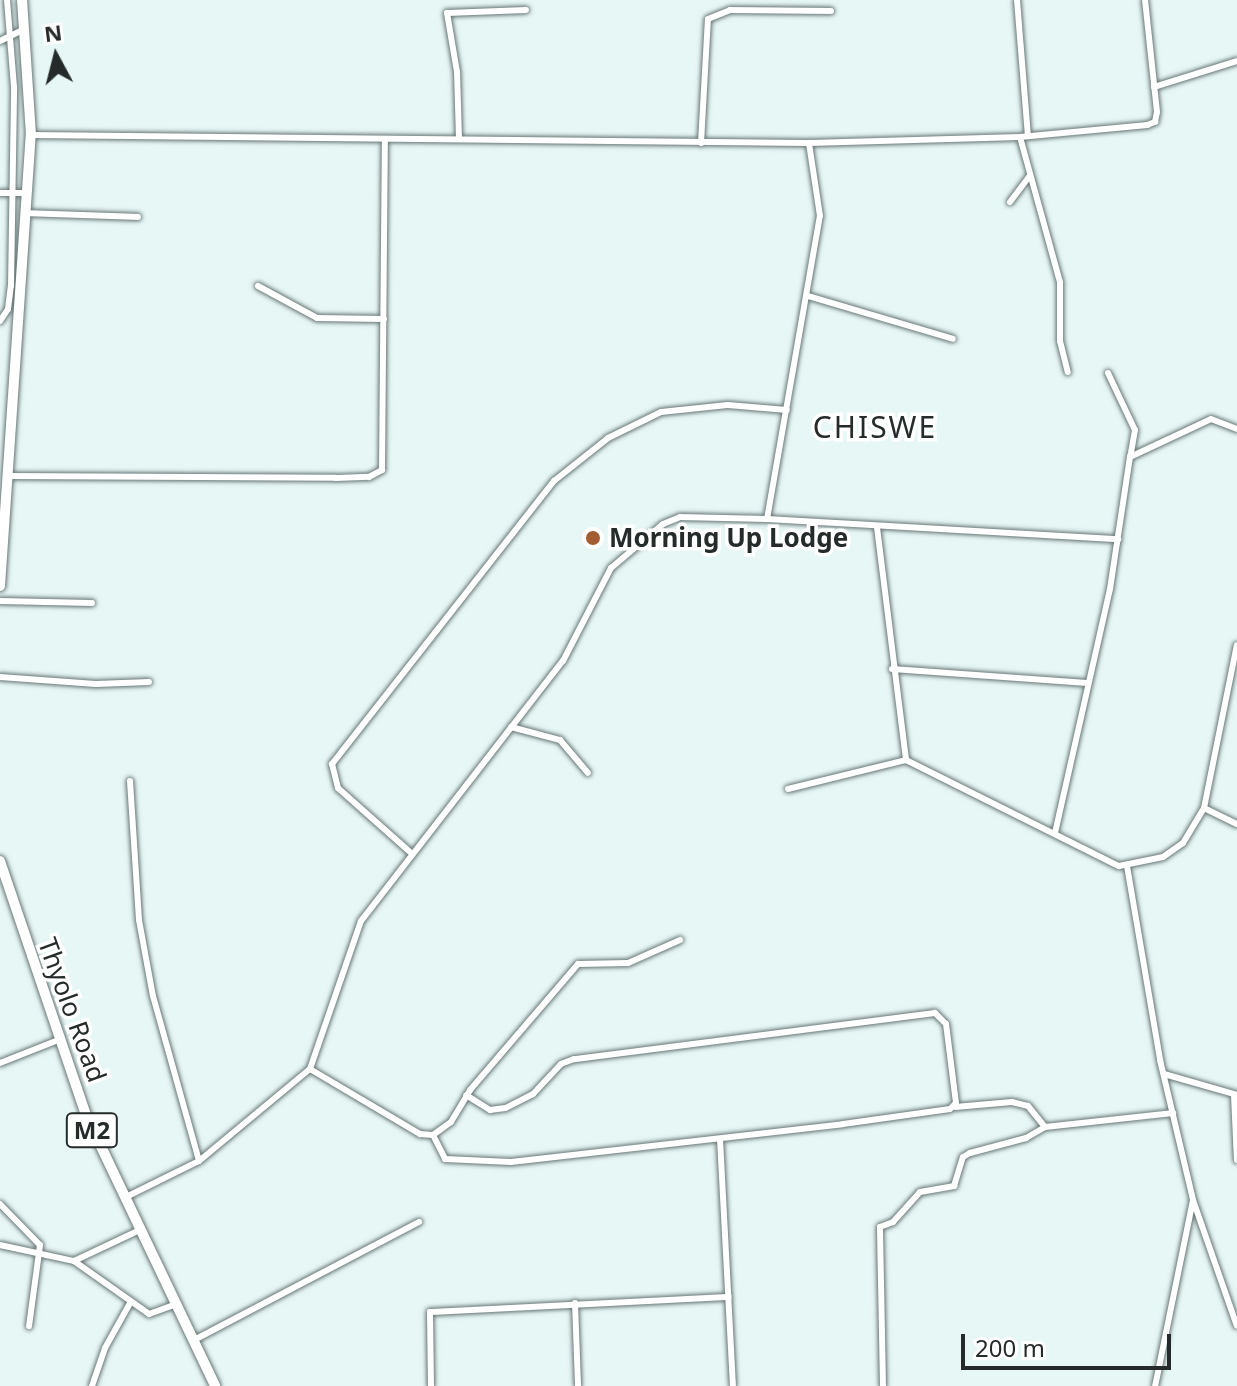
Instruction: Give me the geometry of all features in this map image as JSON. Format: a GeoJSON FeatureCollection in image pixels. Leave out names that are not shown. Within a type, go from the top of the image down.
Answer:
{"type":"FeatureCollection","features":[{"type":"Feature","properties":{"kind":"highway"},"geometry":{"type":"LineString","coordinates":[[0,586],[2,510],[8,476],[5,429],[22,281],[31,135],[22,0]]}},
{"type":"Feature","properties":{"kind":"highway","name":"Thyolo Road"},"geometry":{"type":"LineString","coordinates":[[0,861],[58,1040],[86,1115],[179,1302],[215,1386]]}},
{"type":"Feature","properties":{"kind":"street"},"geometry":{"type":"LineString","coordinates":[[0,321],[8,309],[11,286],[10,38],[7,0]]}},
{"type":"Feature","properties":{"kind":"street"},"geometry":{"type":"LineString","coordinates":[[1017,0],[1029,177],[1060,282],[1060,341],[1068,372]]}},
{"type":"Feature","properties":{"kind":"street"},"geometry":{"type":"LineString","coordinates":[[31,135],[809,143],[1024,136],[1152,124],[1157,119],[1145,0]]}},
{"type":"Feature","properties":{"kind":"street"},"geometry":{"type":"LineString","coordinates":[[459,139],[457,72],[447,13],[526,10]]}},
{"type":"Feature","properties":{"kind":"street"},"geometry":{"type":"LineString","coordinates":[[701,143],[708,19],[730,10],[831,11]]}},
{"type":"Feature","properties":{"kind":"street"},"geometry":{"type":"LineString","coordinates":[[0,41],[25,29]]}},
{"type":"Feature","properties":{"kind":"street"},"geometry":{"type":"LineString","coordinates":[[1154,87],[1237,61]]}},
{"type":"Feature","properties":{"kind":"street"},"geometry":{"type":"LineString","coordinates":[[8,476],[336,478],[378,473],[384,465],[385,140]]}},
{"type":"Feature","properties":{"kind":"street"},"geometry":{"type":"LineString","coordinates":[[767,519],[820,216],[809,143]]}},
{"type":"Feature","properties":{"kind":"street"},"geometry":{"type":"LineString","coordinates":[[1010,202],[1029,177]]}},
{"type":"Feature","properties":{"kind":"street"},"geometry":{"type":"LineString","coordinates":[[0,193],[27,193]]}},
{"type":"Feature","properties":{"kind":"street"},"geometry":{"type":"LineString","coordinates":[[11,225],[25,219],[138,217]]}},
{"type":"Feature","properties":{"kind":"street"},"geometry":{"type":"LineString","coordinates":[[11,286],[22,281]]}},
{"type":"Feature","properties":{"kind":"street"},"geometry":{"type":"LineString","coordinates":[[258,286],[317,318],[384,319]]}},
{"type":"Feature","properties":{"kind":"street"},"geometry":{"type":"LineString","coordinates":[[808,296],[953,339]]}},
{"type":"Feature","properties":{"kind":"street"},"geometry":{"type":"LineString","coordinates":[[1055,833],[1118,539],[1135,430],[1108,373]]}},
{"type":"Feature","properties":{"kind":"street"},"geometry":{"type":"LineString","coordinates":[[410,852],[338,788],[332,764],[546,491],[591,449],[661,412],[728,405],[787,410]]}},
{"type":"Feature","properties":{"kind":"street"},"geometry":{"type":"LineString","coordinates":[[1130,457],[1211,419],[1237,429]]}},
{"type":"Feature","properties":{"kind":"street"},"geometry":{"type":"LineString","coordinates":[[126,1197],[199,1161],[310,1069],[355,933],[410,852],[578,640],[611,568],[643,538],[680,517],[1118,539]]}},
{"type":"Feature","properties":{"kind":"street"},"geometry":{"type":"LineString","coordinates":[[877,527],[892,669],[906,760]]}},
{"type":"Feature","properties":{"kind":"street"},"geometry":{"type":"LineString","coordinates":[[0,601],[92,603]]}},
{"type":"Feature","properties":{"kind":"street"},"geometry":{"type":"LineString","coordinates":[[788,789],[906,760],[1127,866],[1174,851],[1204,808],[1235,667],[1237,645]]}},
{"type":"Feature","properties":{"kind":"street"},"geometry":{"type":"LineString","coordinates":[[892,669],[1087,683]]}},
{"type":"Feature","properties":{"kind":"street"},"geometry":{"type":"LineString","coordinates":[[0,677],[96,684],[149,682]]}},
{"type":"Feature","properties":{"kind":"street"},"geometry":{"type":"LineString","coordinates":[[511,727],[560,740],[588,773]]}},
{"type":"Feature","properties":{"kind":"street"},"geometry":{"type":"LineString","coordinates":[[130,781],[132,855],[150,981],[199,1161]]}},
{"type":"Feature","properties":{"kind":"street"},"geometry":{"type":"LineString","coordinates":[[1204,808],[1237,824]]}},
{"type":"Feature","properties":{"kind":"street"},"geometry":{"type":"LineString","coordinates":[[1127,866],[1164,1074],[1193,1200],[1237,1326]]}},
{"type":"Feature","properties":{"kind":"street"},"geometry":{"type":"LineString","coordinates":[[310,1069],[420,1134],[433,1135],[451,1122],[466,1095],[578,964],[628,963],[680,940]]}},
{"type":"Feature","properties":{"kind":"street"},"geometry":{"type":"LineString","coordinates":[[466,1095],[490,1110],[505,1108],[533,1094],[561,1064],[574,1059],[935,1013],[946,1024],[955,1107]]}},
{"type":"Feature","properties":{"kind":"street"},"geometry":{"type":"LineString","coordinates":[[0,1063],[58,1040]]}},
{"type":"Feature","properties":{"kind":"street"},"geometry":{"type":"LineString","coordinates":[[1164,1074],[1235,1095],[1237,1160]]}},
{"type":"Feature","properties":{"kind":"street"},"geometry":{"type":"LineString","coordinates":[[433,1135],[445,1159],[511,1162],[1012,1102],[1028,1106],[1045,1127]]}},
{"type":"Feature","properties":{"kind":"street"},"geometry":{"type":"LineString","coordinates":[[883,1386],[877,1230],[893,1222],[920,1192],[954,1186],[963,1157],[1026,1138],[1045,1127],[1173,1113]]}},
{"type":"Feature","properties":{"kind":"street"},"geometry":{"type":"LineString","coordinates":[[720,1139],[733,1386]]}},
{"type":"Feature","properties":{"kind":"street"},"geometry":{"type":"LineString","coordinates":[[1155,1386],[1193,1200]]}},
{"type":"Feature","properties":{"kind":"street"},"geometry":{"type":"LineString","coordinates":[[0,1204],[37,1238],[40,1251],[29,1326]]}},
{"type":"Feature","properties":{"kind":"street"},"geometry":{"type":"LineString","coordinates":[[196,1339],[419,1222]]}},
{"type":"Feature","properties":{"kind":"street"},"geometry":{"type":"LineString","coordinates":[[74,1261],[142,1229]]}},
{"type":"Feature","properties":{"kind":"street"},"geometry":{"type":"LineString","coordinates":[[0,1245],[40,1251],[74,1261],[130,1303],[153,1315],[179,1302]]}},
{"type":"Feature","properties":{"kind":"street"},"geometry":{"type":"LineString","coordinates":[[431,1386],[430,1312],[729,1297]]}},
{"type":"Feature","properties":{"kind":"street"},"geometry":{"type":"LineString","coordinates":[[92,1386],[105,1348],[130,1303]]}},
{"type":"Feature","properties":{"kind":"street"},"geometry":{"type":"LineString","coordinates":[[575,1303],[578,1386]]}},
{"type":"Feature","properties":{"kind":"place","name":"Morning Up Lodge"},"geometry":{"type":"Point","coordinates":[593,538]}},
{"type":"Feature","properties":{"kind":"district","name":"CHISWE"},"geometry":{"type":"Point","coordinates":[875,427]}}]}
